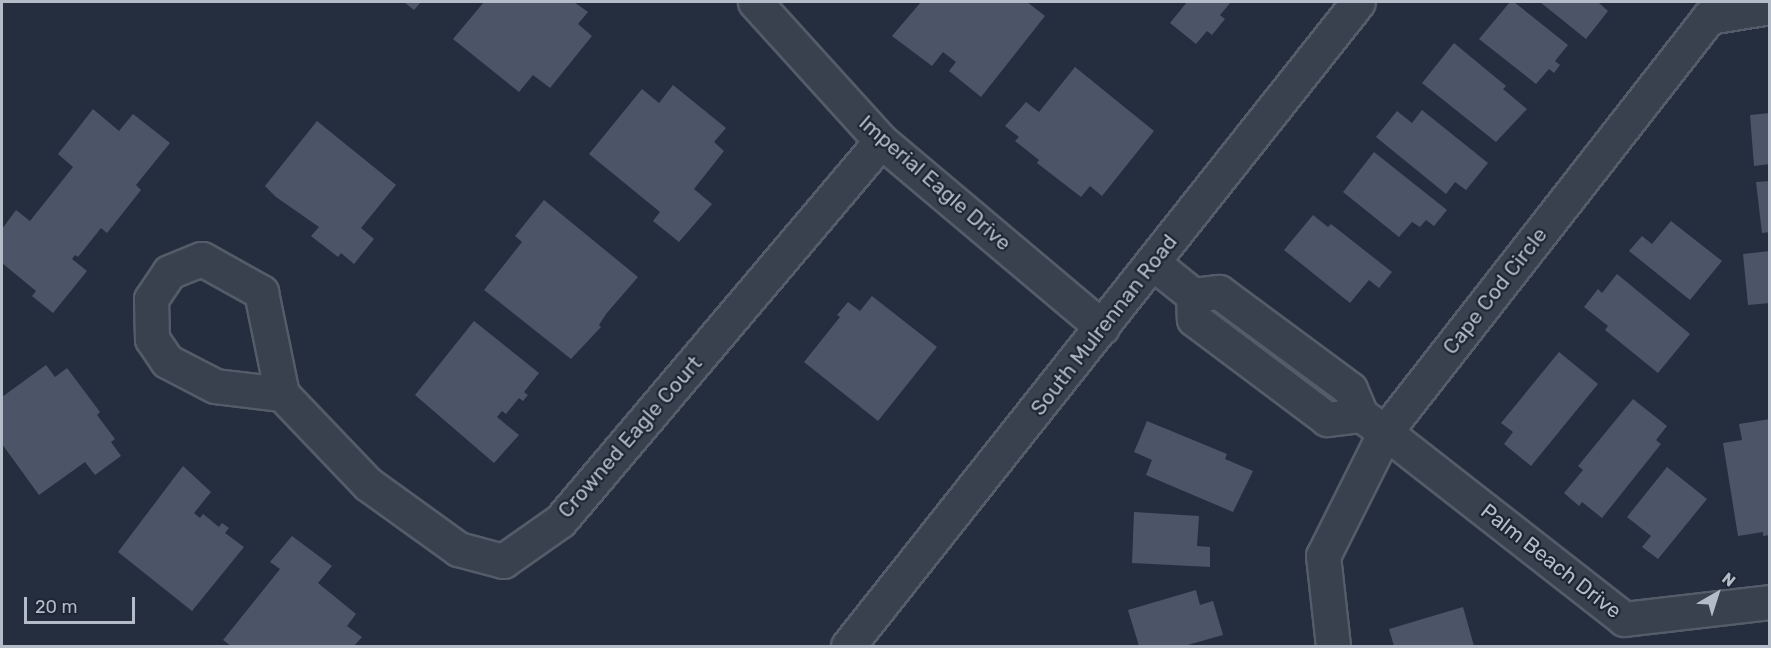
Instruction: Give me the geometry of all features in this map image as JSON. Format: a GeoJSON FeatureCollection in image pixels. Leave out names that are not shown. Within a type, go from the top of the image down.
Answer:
{"type":"FeatureCollection","features":[{"type":"Feature","properties":{"kind":"street","name":"Imperial Eagle Drive"},"geometry":{"type":"LineString","coordinates":[[755,2],[881,141],[1102,327]]}},
{"type":"Feature","properties":{"kind":"street","name":"South Mulrennan Road"},"geometry":{"type":"LineString","coordinates":[[848,646],[1358,2]]}},
{"type":"Feature","properties":{"kind":"street","name":"Cape Cod Circle"},"geometry":{"type":"LineString","coordinates":[[1333,646],[1323,556],[1373,424],[1709,17],[1770,7]]}},
{"type":"Feature","properties":{"kind":"street","name":"Crowned Eagle Court"},"geometry":{"type":"LineString","coordinates":[[282,394],[368,484],[458,549],[503,561],[560,521],[881,141]]}},
{"type":"Feature","properties":{"kind":"street"},"geometry":{"type":"LineString","coordinates":[[202,259],[261,292],[282,394],[215,386],[166,361],[152,339],[151,299],[170,272],[202,259]]}},
{"type":"Feature","properties":{"kind":"street"},"geometry":{"type":"LineString","coordinates":[[1153,263],[1193,295],[1194,319],[1327,419],[1373,424]]}},
{"type":"Feature","properties":{"kind":"street","name":"Palm Beach Drive"},"geometry":{"type":"LineString","coordinates":[[1373,424],[1624,619],[1770,602]]}},
{"type":"Feature","properties":{"kind":"building"},"geometry":{"type":"Polygon","coordinates":[[[404,2],[421,2],[414,10],[404,2]]]}},
{"type":"Feature","properties":{"kind":"building"},"geometry":{"type":"Polygon","coordinates":[[[484,2],[574,2],[588,12],[578,24],[592,36],[550,88],[533,75],[519,92],[453,39],[484,2]]]}},
{"type":"Feature","properties":{"kind":"building"},"geometry":{"type":"Polygon","coordinates":[[[921,2],[1027,2],[1045,16],[981,97],[949,71],[956,62],[943,52],[932,66],[892,36],[921,2]]]}},
{"type":"Feature","properties":{"kind":"building"},"geometry":{"type":"Polygon","coordinates":[[[1187,2],[1231,2],[1220,15],[1225,19],[1212,35],[1207,31],[1196,44],[1170,23],[1187,2]]]}},
{"type":"Feature","properties":{"kind":"building"},"geometry":{"type":"Polygon","coordinates":[[[1510,2],[1514,2],[1568,45],[1555,61],[1560,65],[1554,73],[1549,69],[1536,84],[1479,39],[1510,2]]]}},
{"type":"Feature","properties":{"kind":"building"},"geometry":{"type":"Polygon","coordinates":[[[1540,2],[1600,2],[1608,11],[1586,39],[1540,2]]]}},
{"type":"Feature","properties":{"kind":"building"},"geometry":{"type":"Polygon","coordinates":[[[1454,43],[1506,86],[1503,89],[1527,109],[1496,142],[1422,83],[1454,43]]]}},
{"type":"Feature","properties":{"kind":"building"},"geometry":{"type":"Polygon","coordinates":[[[1075,67],[1154,131],[1102,196],[1090,186],[1081,197],[1037,163],[1039,160],[1015,141],[1019,137],[1005,126],[1026,102],[1039,112],[1075,67]]]}},
{"type":"Feature","properties":{"kind":"building"},"geometry":{"type":"Polygon","coordinates":[[[673,85],[726,128],[714,142],[724,151],[694,189],[712,204],[679,242],[653,221],[660,212],[589,154],[642,89],[659,103],[673,85]]]}},
{"type":"Feature","properties":{"kind":"building"},"geometry":{"type":"Polygon","coordinates":[[[93,109],[119,131],[133,114],[170,143],[136,185],[141,190],[107,233],[101,228],[78,257],[75,255],[72,259],[87,271],[53,313],[32,296],[36,291],[2,263],[2,229],[16,210],[30,221],[73,167],[58,154],[93,109]]]}},
{"type":"Feature","properties":{"kind":"building"},"geometry":{"type":"Polygon","coordinates":[[[1422,110],[1488,163],[1466,190],[1455,182],[1446,194],[1376,137],[1397,111],[1412,123],[1422,110]]]}},
{"type":"Feature","properties":{"kind":"building"},"geometry":{"type":"Polygon","coordinates":[[[1770,113],[1770,164],[1754,166],[1750,115],[1770,113]]]}},
{"type":"Feature","properties":{"kind":"building"},"geometry":{"type":"Polygon","coordinates":[[[317,121],[396,185],[361,228],[374,239],[354,264],[341,253],[338,257],[311,236],[319,227],[276,197],[265,186],[317,121]]]}},
{"type":"Feature","properties":{"kind":"building"},"geometry":{"type":"Polygon","coordinates":[[[1374,152],[1447,210],[1434,226],[1426,220],[1420,227],[1412,222],[1399,237],[1343,192],[1374,152]]]}},
{"type":"Feature","properties":{"kind":"building"},"geometry":{"type":"Polygon","coordinates":[[[1770,181],[1770,232],[1762,233],[1756,182],[1770,181]]]}},
{"type":"Feature","properties":{"kind":"building"},"geometry":{"type":"Polygon","coordinates":[[[544,200],[638,277],[606,314],[599,325],[601,327],[571,359],[484,290],[522,242],[515,236],[544,200]]]}},
{"type":"Feature","properties":{"kind":"building"},"geometry":{"type":"Polygon","coordinates":[[[1313,215],[1328,227],[1331,224],[1392,272],[1379,288],[1369,280],[1350,303],[1284,250],[1313,215]]]}},
{"type":"Feature","properties":{"kind":"building"},"geometry":{"type":"Polygon","coordinates":[[[1671,221],[1722,261],[1690,300],[1629,251],[1642,236],[1652,244],[1671,221]]]}},
{"type":"Feature","properties":{"kind":"building"},"geometry":{"type":"Polygon","coordinates":[[[1770,251],[1770,303],[1748,305],[1743,254],[1770,251]]]}},
{"type":"Feature","properties":{"kind":"building"},"geometry":{"type":"Polygon","coordinates":[[[1617,274],[1690,334],[1658,373],[1605,330],[1608,326],[1584,307],[1598,289],[1602,293],[1617,274]]]}},
{"type":"Feature","properties":{"kind":"building"},"geometry":{"type":"Polygon","coordinates":[[[872,296],[937,347],[878,421],[804,362],[840,317],[837,315],[848,302],[860,311],[872,296]]]}},
{"type":"Feature","properties":{"kind":"building"},"geometry":{"type":"Polygon","coordinates":[[[474,321],[539,373],[524,392],[528,395],[523,401],[519,398],[506,414],[502,411],[497,417],[519,435],[494,463],[415,395],[474,321]]]}},
{"type":"Feature","properties":{"kind":"building"},"geometry":{"type":"Polygon","coordinates":[[[1559,352],[1598,384],[1531,466],[1504,444],[1513,432],[1501,423],[1559,352]]]}},
{"type":"Feature","properties":{"kind":"building"},"geometry":{"type":"Polygon","coordinates":[[[46,365],[55,377],[67,368],[100,412],[97,415],[115,439],[111,442],[121,456],[95,475],[85,462],[39,495],[2,444],[2,397],[46,365]]]}},
{"type":"Feature","properties":{"kind":"building"},"geometry":{"type":"Polygon","coordinates":[[[1633,399],[1667,426],[1656,440],[1661,444],[1602,518],[1582,502],[1579,506],[1564,493],[1583,470],[1578,466],[1633,399]]]}},
{"type":"Feature","properties":{"kind":"building"},"geometry":{"type":"Polygon","coordinates":[[[1770,419],[1770,535],[1763,536],[1763,532],[1738,536],[1723,443],[1742,440],[1739,424],[1770,419]]]}},
{"type":"Feature","properties":{"kind":"building"},"geometry":{"type":"Polygon","coordinates":[[[1147,421],[1227,454],[1225,459],[1253,471],[1233,512],[1146,475],[1152,460],[1134,452],[1147,421]]]}},
{"type":"Feature","properties":{"kind":"building"},"geometry":{"type":"Polygon","coordinates":[[[183,466],[211,492],[194,513],[200,518],[203,514],[219,527],[222,523],[229,528],[225,533],[244,547],[192,611],[118,552],[183,466]]]}},
{"type":"Feature","properties":{"kind":"building"},"geometry":{"type":"Polygon","coordinates":[[[1667,467],[1707,499],[1658,559],[1642,547],[1651,536],[1627,517],[1667,467]]]}},
{"type":"Feature","properties":{"kind":"building"},"geometry":{"type":"Polygon","coordinates":[[[1134,512],[1199,516],[1197,546],[1210,547],[1210,567],[1132,563],[1134,512]]]}},
{"type":"Feature","properties":{"kind":"building"},"geometry":{"type":"Polygon","coordinates":[[[292,536],[332,566],[318,583],[356,614],[347,626],[362,637],[354,646],[231,646],[223,640],[280,569],[270,562],[292,536]]]}},
{"type":"Feature","properties":{"kind":"building"},"geometry":{"type":"Polygon","coordinates":[[[1196,590],[1200,605],[1213,601],[1223,635],[1184,646],[1139,646],[1128,610],[1196,590]]]}},
{"type":"Feature","properties":{"kind":"building"},"geometry":{"type":"Polygon","coordinates":[[[1463,607],[1474,646],[1394,646],[1389,629],[1463,607]]]}}]}
